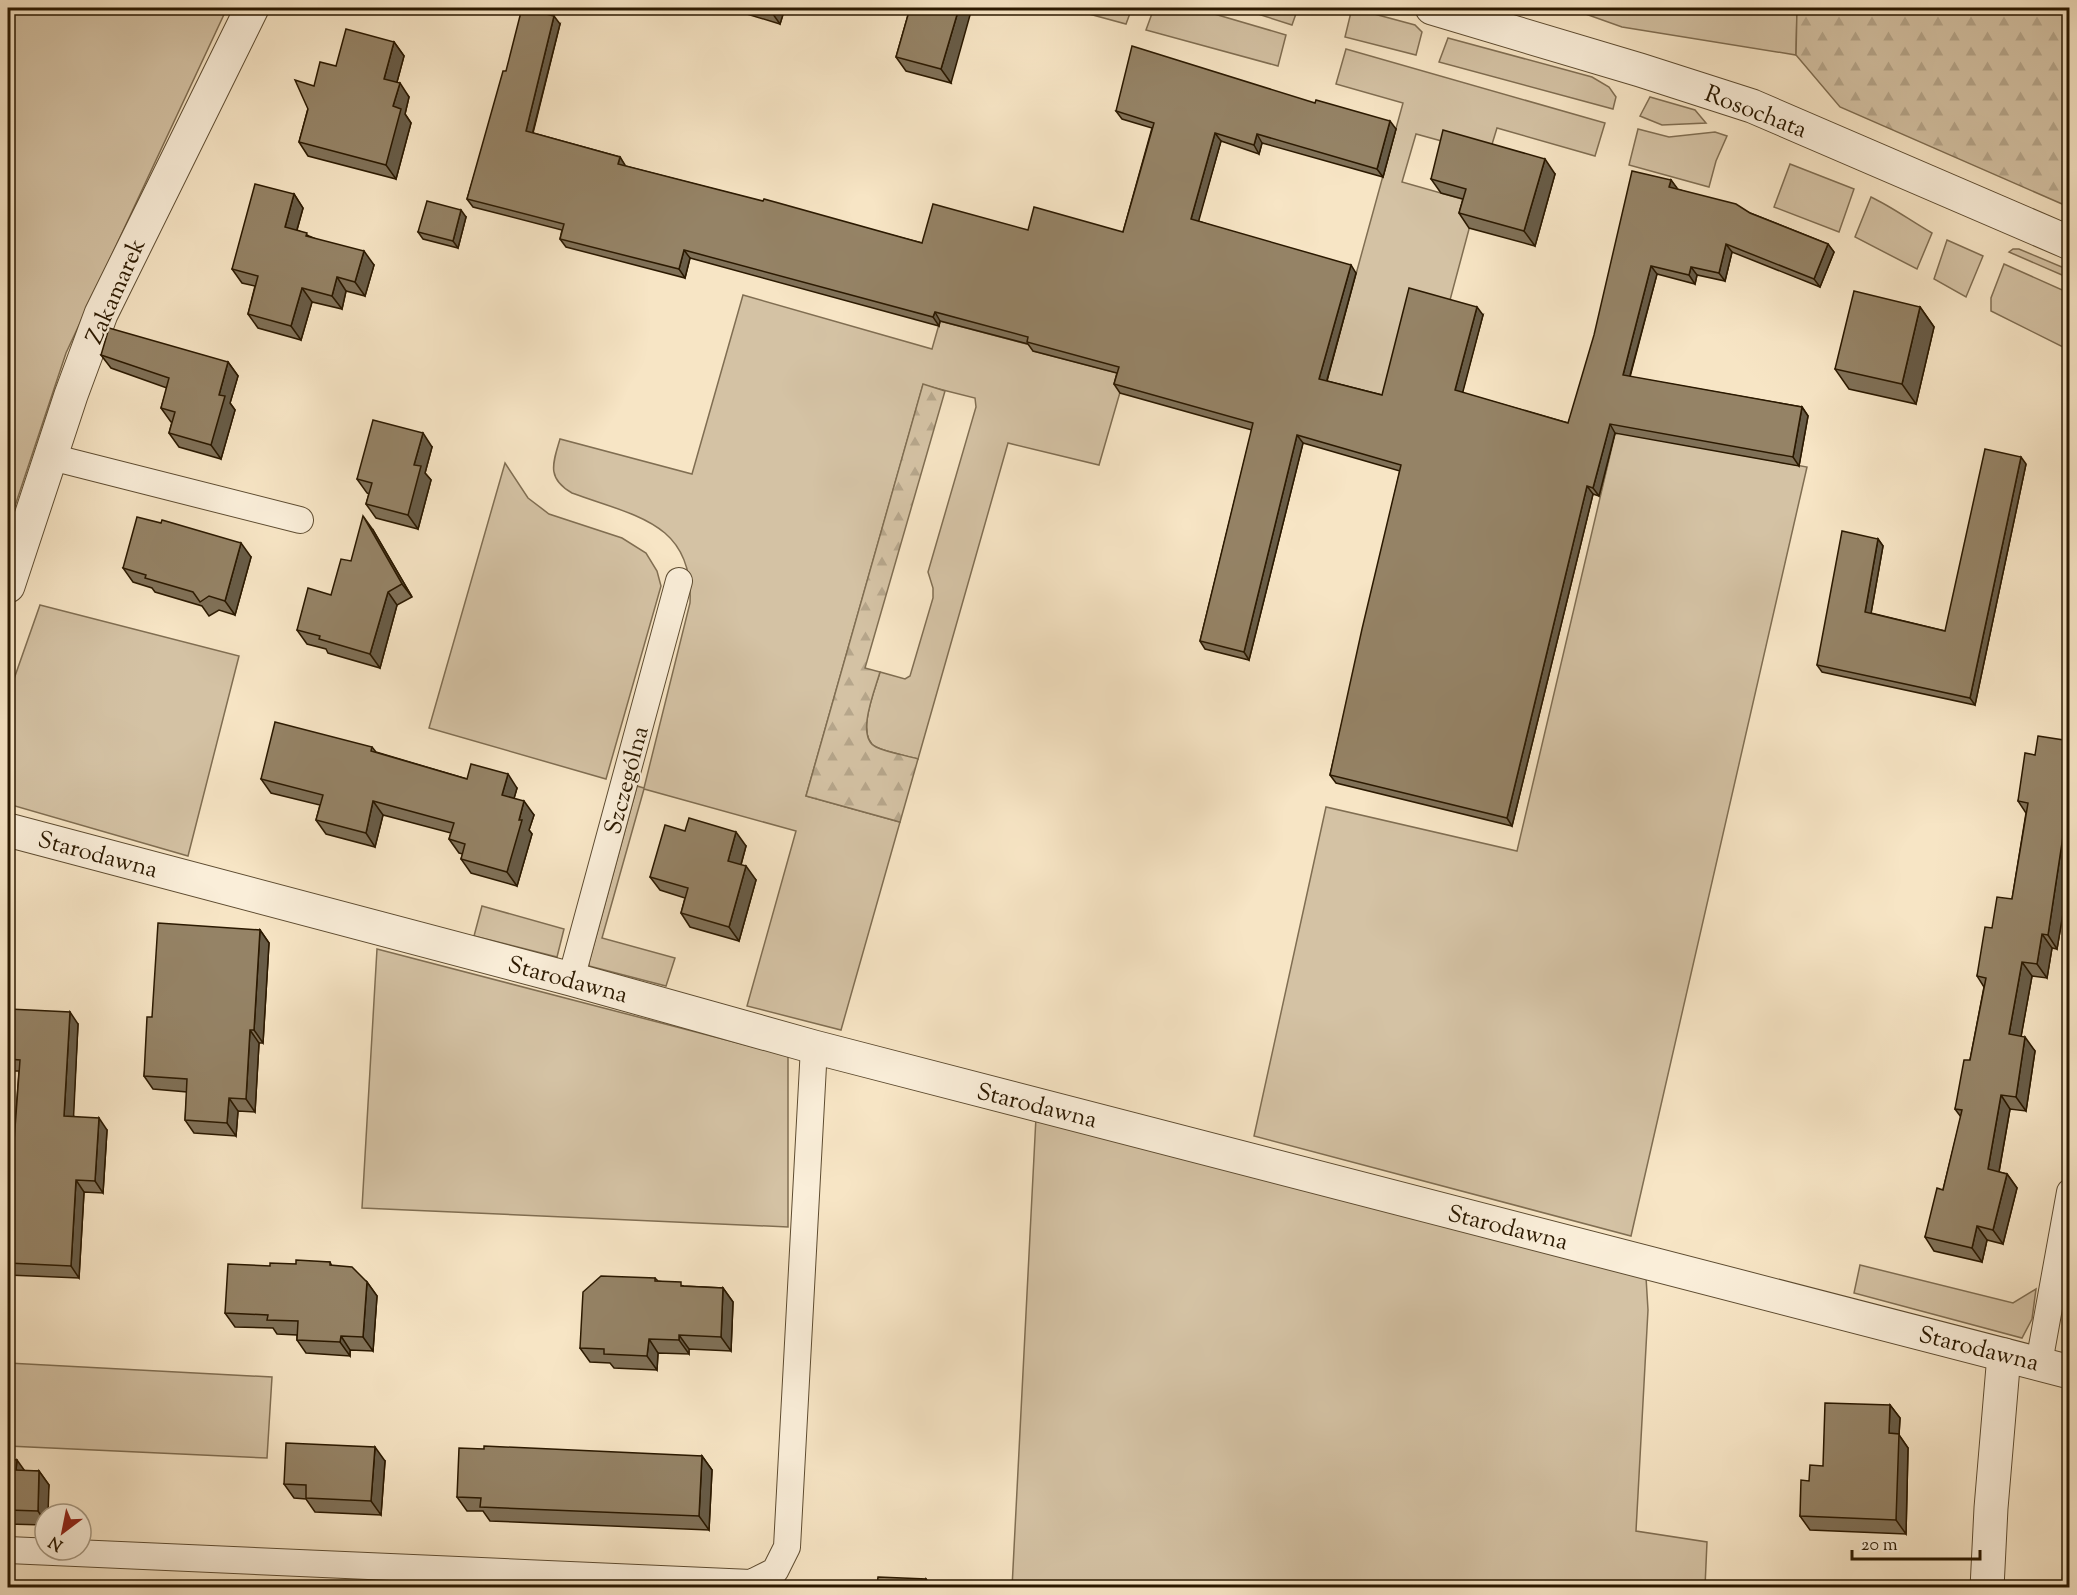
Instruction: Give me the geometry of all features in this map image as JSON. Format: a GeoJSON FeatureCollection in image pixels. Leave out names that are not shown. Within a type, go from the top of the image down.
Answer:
{"type":"FeatureCollection","features":[{"type":"Feature","properties":{"kind":"street","name":"Zakamarek"},"geometry":{"type":"LineString","coordinates":[[8,586],[71,395],[101,314],[252,8]]}},
{"type":"Feature","properties":{"kind":"street","name":"Rosochata"},"geometry":{"type":"LineString","coordinates":[[1432,8],[1752,106],[2070,243]]}},
{"type":"Feature","properties":{"kind":"street","name":"Starodawna"},"geometry":{"type":"LineString","coordinates":[[8,830],[571,979],[814,1047],[2054,1368]]}},
{"type":"Feature","properties":{"kind":"street"},"geometry":{"type":"LineString","coordinates":[[1987,1587],[2004,1355]]}},
{"type":"Feature","properties":{"kind":"lane"},"geometry":{"type":"LineString","coordinates":[[51,457],[300,520]]}},
{"type":"Feature","properties":{"kind":"lane","name":"Szczególna"},"geometry":{"type":"LineString","coordinates":[[571,979],[679,581]]}},
{"type":"Feature","properties":{"kind":"lane"},"geometry":{"type":"LineString","coordinates":[[8,1550],[751,1583],[775,1571],[788,1546],[814,1047]]}},
{"type":"Feature","properties":{"kind":"lane"},"geometry":{"type":"LineString","coordinates":[[2054,1368],[2070,1192]]}},
{"type":"Feature","properties":{"kind":"green space"},"geometry":{"type":"Polygon","coordinates":[[[8,8],[227,8],[66,353],[8,527],[8,8]]]}},
{"type":"Feature","properties":{"kind":"green space"},"geometry":{"type":"Polygon","coordinates":[[[1067,8],[1132,8],[1126,24],[1067,8]]]}},
{"type":"Feature","properties":{"kind":"green space"},"geometry":{"type":"Polygon","coordinates":[[[1154,8],[1194,8],[1286,35],[1278,66],[1146,30],[1154,8]]]}},
{"type":"Feature","properties":{"kind":"green space"},"geometry":{"type":"Polygon","coordinates":[[[1239,8],[1298,8],[1292,25],[1239,8]]]}},
{"type":"Feature","properties":{"kind":"green space"},"geometry":{"type":"Polygon","coordinates":[[[1352,8],[1415,25],[1422,32],[1416,55],[1345,37],[1352,8]]]}},
{"type":"Feature","properties":{"kind":"green space"},"geometry":{"type":"Polygon","coordinates":[[[1577,8],[1797,8],[1796,55],[1622,27],[1577,11],[1577,8]]]}},
{"type":"Feature","properties":{"kind":"green space"},"geometry":{"type":"Polygon","coordinates":[[[1797,8],[2069,8],[2069,207],[1840,107],[1796,55],[1797,8]]]}},
{"type":"Feature","properties":{"kind":"green space"},"geometry":{"type":"Polygon","coordinates":[[[1448,38],[1592,77],[1609,87],[1616,97],[1613,109],[1439,62],[1448,38]]]}},
{"type":"Feature","properties":{"kind":"green space"},"geometry":{"type":"Polygon","coordinates":[[[1346,49],[1605,123],[1595,156],[1497,128],[1489,154],[1416,134],[1402,182],[1476,203],[1420,412],[1325,387],[1403,103],[1336,84],[1346,49]]]}},
{"type":"Feature","properties":{"kind":"green space"},"geometry":{"type":"Polygon","coordinates":[[[1650,97],[1695,110],[1706,123],[1662,125],[1640,116],[1650,97]]]}},
{"type":"Feature","properties":{"kind":"green space"},"geometry":{"type":"Polygon","coordinates":[[[1638,129],[1669,137],[1715,132],[1727,136],[1716,161],[1709,187],[1629,165],[1638,129]]]}},
{"type":"Feature","properties":{"kind":"green space"},"geometry":{"type":"Polygon","coordinates":[[[1790,164],[1854,189],[1839,232],[1774,207],[1790,164]]]}},
{"type":"Feature","properties":{"kind":"green space"},"geometry":{"type":"Polygon","coordinates":[[[1871,197],[1932,233],[1917,269],[1855,237],[1871,197]]]}},
{"type":"Feature","properties":{"kind":"green space"},"geometry":{"type":"Polygon","coordinates":[[[1947,240],[1983,256],[1966,297],[1934,279],[1947,240]]]}},
{"type":"Feature","properties":{"kind":"green space"},"geometry":{"type":"Polygon","coordinates":[[[2019,249],[2069,270],[2069,278],[2009,252],[2019,249]]]}},
{"type":"Feature","properties":{"kind":"green space"},"geometry":{"type":"Polygon","coordinates":[[[2004,264],[2069,293],[2069,350],[1991,311],[1991,298],[2004,264]]]}},
{"type":"Feature","properties":{"kind":"green space"},"geometry":{"type":"Polygon","coordinates":[[[743,295],[932,349],[940,321],[1034,346],[1033,351],[1125,375],[1099,465],[1008,443],[918,759],[881,749],[870,742],[867,734],[868,712],[880,672],[905,679],[910,676],[933,598],[933,588],[928,572],[976,407],[975,398],[923,385],[806,796],[900,822],[841,1030],[747,1006],[796,831],[644,789],[602,938],[675,958],[666,986],[589,966],[637,786],[644,788],[690,603],[689,576],[682,555],[671,539],[656,526],[617,508],[572,493],[558,482],[554,469],[555,455],[560,439],[692,474],[743,295]]]}},
{"type":"Feature","properties":{"kind":"green space"},"geometry":{"type":"Polygon","coordinates":[[[923,384],[945,391],[865,668],[880,672],[868,712],[867,734],[870,742],[881,749],[918,759],[900,822],[806,796],[923,384]]]}},
{"type":"Feature","properties":{"kind":"green space"},"geometry":{"type":"Polygon","coordinates":[[[1620,433],[1807,467],[1631,1236],[1254,1136],[1326,807],[1517,851],[1615,434],[1620,433]]]}},
{"type":"Feature","properties":{"kind":"green space"},"geometry":{"type":"Polygon","coordinates":[[[505,463],[528,498],[549,514],[622,538],[646,553],[657,571],[661,586],[606,779],[429,728],[505,463]]]}},
{"type":"Feature","properties":{"kind":"green space"},"geometry":{"type":"Polygon","coordinates":[[[40,605],[239,656],[188,856],[8,804],[8,696],[40,605]]]}},
{"type":"Feature","properties":{"kind":"green space"},"geometry":{"type":"Polygon","coordinates":[[[482,906],[564,929],[557,957],[474,936],[482,906]]]}},
{"type":"Feature","properties":{"kind":"green space"},"geometry":{"type":"Polygon","coordinates":[[[377,949],[788,1056],[788,1227],[362,1208],[377,949]]]}},
{"type":"Feature","properties":{"kind":"green space"},"geometry":{"type":"Polygon","coordinates":[[[1036,1117],[1646,1277],[1648,1310],[1636,1531],[1707,1542],[1705,1587],[1012,1588],[1036,1117]]]}},
{"type":"Feature","properties":{"kind":"green space"},"geometry":{"type":"Polygon","coordinates":[[[1860,1265],[2013,1303],[2036,1289],[2032,1319],[2022,1338],[1854,1293],[1860,1265]]]}},
{"type":"Feature","properties":{"kind":"green space"},"geometry":{"type":"Polygon","coordinates":[[[8,1363],[272,1377],[267,1458],[8,1446],[8,1363]]]}},
{"type":"Feature","properties":{"kind":"building"},"geometry":{"type":"Polygon","coordinates":[[[522,8],[554,16],[526,131],[620,157],[618,164],[763,201],[764,199],[922,243],[933,204],[1028,230],[1034,207],[1123,232],[1154,123],[1116,111],[1132,46],[1315,103],[1316,100],[1390,121],[1377,169],[1257,134],[1254,145],[1215,133],[1191,219],[1351,265],[1319,379],[1382,395],[1409,288],[1477,307],[1455,390],[1568,423],[1594,335],[1632,171],[1671,180],[1669,187],[1736,204],[1750,213],[1828,244],[1814,279],[1726,244],[1719,273],[1691,267],[1689,275],[1651,266],[1623,375],[1802,407],[1793,457],[1610,424],[1593,488],[1587,486],[1507,818],[1330,775],[1401,465],[1297,435],[1244,652],[1200,641],[1253,423],[1114,384],[1119,367],[1027,342],[1028,337],[935,312],[933,317],[684,250],[679,269],[560,239],[564,224],[467,199],[503,71],[506,71],[522,8]]]}},
{"type":"Feature","properties":{"kind":"building"},"geometry":{"type":"Polygon","coordinates":[[[910,8],[959,8],[941,69],[896,57],[910,8]]]}},
{"type":"Feature","properties":{"kind":"building"},"geometry":{"type":"Polygon","coordinates":[[[346,29],[394,42],[384,79],[400,83],[393,106],[401,109],[386,165],[299,142],[308,109],[295,80],[314,86],[320,62],[336,66],[346,29]]]}},
{"type":"Feature","properties":{"kind":"building"},"geometry":{"type":"Polygon","coordinates":[[[1443,130],[1545,159],[1524,231],[1459,213],[1466,189],[1431,179],[1443,130]]]}},
{"type":"Feature","properties":{"kind":"building"},"geometry":{"type":"Polygon","coordinates":[[[255,184],[294,194],[285,227],[307,233],[306,236],[364,251],[355,282],[337,277],[332,296],[302,288],[291,326],[248,314],[258,276],[232,269],[255,184]]]}},
{"type":"Feature","properties":{"kind":"building"},"geometry":{"type":"Polygon","coordinates":[[[427,201],[461,210],[453,241],[418,232],[427,201]]]}},
{"type":"Feature","properties":{"kind":"building"},"geometry":{"type":"Polygon","coordinates":[[[1854,291],[1920,307],[1902,384],[1835,369],[1854,291]]]}},
{"type":"Feature","properties":{"kind":"building"},"geometry":{"type":"Polygon","coordinates":[[[109,328],[228,362],[219,395],[225,396],[211,445],[169,433],[175,412],[161,408],[169,378],[101,355],[109,328]]]}},
{"type":"Feature","properties":{"kind":"building"},"geometry":{"type":"Polygon","coordinates":[[[373,420],[423,433],[414,465],[421,466],[408,515],[366,504],[372,483],[357,479],[373,420]]]}},
{"type":"Feature","properties":{"kind":"building"},"geometry":{"type":"Polygon","coordinates":[[[1985,449],[2021,457],[1970,698],[1817,665],[1842,531],[1878,539],[1865,612],[1945,631],[1985,449]]]}},
{"type":"Feature","properties":{"kind":"building"},"geometry":{"type":"Polygon","coordinates":[[[363,516],[402,584],[388,592],[370,654],[297,630],[308,588],[331,595],[341,559],[351,561],[363,516]]]}},
{"type":"Feature","properties":{"kind":"building"},"geometry":{"type":"Polygon","coordinates":[[[137,517],[161,523],[162,520],[241,543],[225,601],[209,596],[200,602],[193,592],[145,578],[146,575],[123,568],[137,517]]]}},
{"type":"Feature","properties":{"kind":"building"},"geometry":{"type":"Polygon","coordinates":[[[275,722],[372,747],[371,751],[467,779],[471,764],[508,774],[502,795],[524,801],[519,820],[522,820],[507,872],[461,859],[465,844],[449,839],[454,823],[373,801],[366,833],[316,820],[323,795],[261,779],[275,722]]]}},
{"type":"Feature","properties":{"kind":"building"},"geometry":{"type":"Polygon","coordinates":[[[2038,736],[2070,741],[2070,810],[2067,810],[2048,935],[2042,934],[2037,964],[2022,962],[2009,1034],[2025,1037],[2016,1097],[2001,1095],[1988,1169],[2007,1174],[1993,1230],[1977,1226],[1972,1248],[1925,1237],[1937,1188],[1943,1190],[1962,1110],[1955,1109],[1964,1060],[1970,1060],[1986,978],[1977,976],[1985,927],[1992,928],[1997,897],[2012,899],[2028,803],[2018,801],[2025,753],[2035,755],[2038,736]]]}},
{"type":"Feature","properties":{"kind":"building"},"geometry":{"type":"Polygon","coordinates":[[[689,818],[736,832],[728,861],[746,866],[729,927],[681,913],[688,888],[650,877],[665,825],[685,831],[689,818]]]}},
{"type":"Feature","properties":{"kind":"building"},"geometry":{"type":"Polygon","coordinates":[[[158,923],[260,930],[254,1030],[250,1030],[246,1099],[229,1098],[227,1123],[185,1120],[187,1079],[144,1076],[147,1017],[152,1017],[158,923]]]}},
{"type":"Feature","properties":{"kind":"building"},"geometry":{"type":"Polygon","coordinates":[[[9,1009],[70,1012],[64,1116],[99,1118],[95,1181],[76,1180],[71,1266],[8,1263],[8,1223],[20,1060],[8,1059],[9,1009]]]}},
{"type":"Feature","properties":{"kind":"building"},"geometry":{"type":"Polygon","coordinates":[[[296,1260],[330,1262],[330,1265],[352,1267],[367,1282],[363,1337],[341,1336],[340,1342],[297,1340],[298,1321],[267,1320],[268,1315],[225,1313],[228,1264],[270,1266],[270,1263],[296,1264],[296,1260]]]}},
{"type":"Feature","properties":{"kind":"building"},"geometry":{"type":"Polygon","coordinates":[[[601,1276],[655,1278],[655,1281],[681,1282],[681,1286],[723,1288],[721,1337],[679,1335],[679,1340],[649,1339],[647,1356],[604,1354],[604,1349],[580,1348],[583,1292],[601,1276]]]}},
{"type":"Feature","properties":{"kind":"building"},"geometry":{"type":"Polygon","coordinates":[[[1825,1403],[1890,1405],[1889,1433],[1899,1434],[1896,1520],[1800,1516],[1801,1480],[1809,1481],[1810,1465],[1823,1466],[1825,1403]]]}},
{"type":"Feature","properties":{"kind":"building"},"geometry":{"type":"Polygon","coordinates":[[[286,1443],[375,1447],[371,1501],[306,1498],[306,1485],[284,1484],[286,1443]]]}},
{"type":"Feature","properties":{"kind":"building"},"geometry":{"type":"Polygon","coordinates":[[[484,1446],[702,1456],[699,1516],[480,1507],[481,1498],[457,1497],[459,1448],[484,1449],[484,1446]]]}},
{"type":"Feature","properties":{"kind":"building"},"geometry":{"type":"Polygon","coordinates":[[[8,1459],[17,1460],[16,1470],[39,1471],[38,1502],[33,1502],[33,1511],[8,1510],[8,1459]]]}},
{"type":"Feature","properties":{"kind":"building"},"geometry":{"type":"Polygon","coordinates":[[[2067,1497],[2070,1497],[2070,1587],[2062,1587],[2067,1497]]]}},
{"type":"Feature","properties":{"kind":"building"},"geometry":{"type":"Polygon","coordinates":[[[878,1577],[926,1579],[925,1587],[877,1587],[878,1577]]]}}]}
